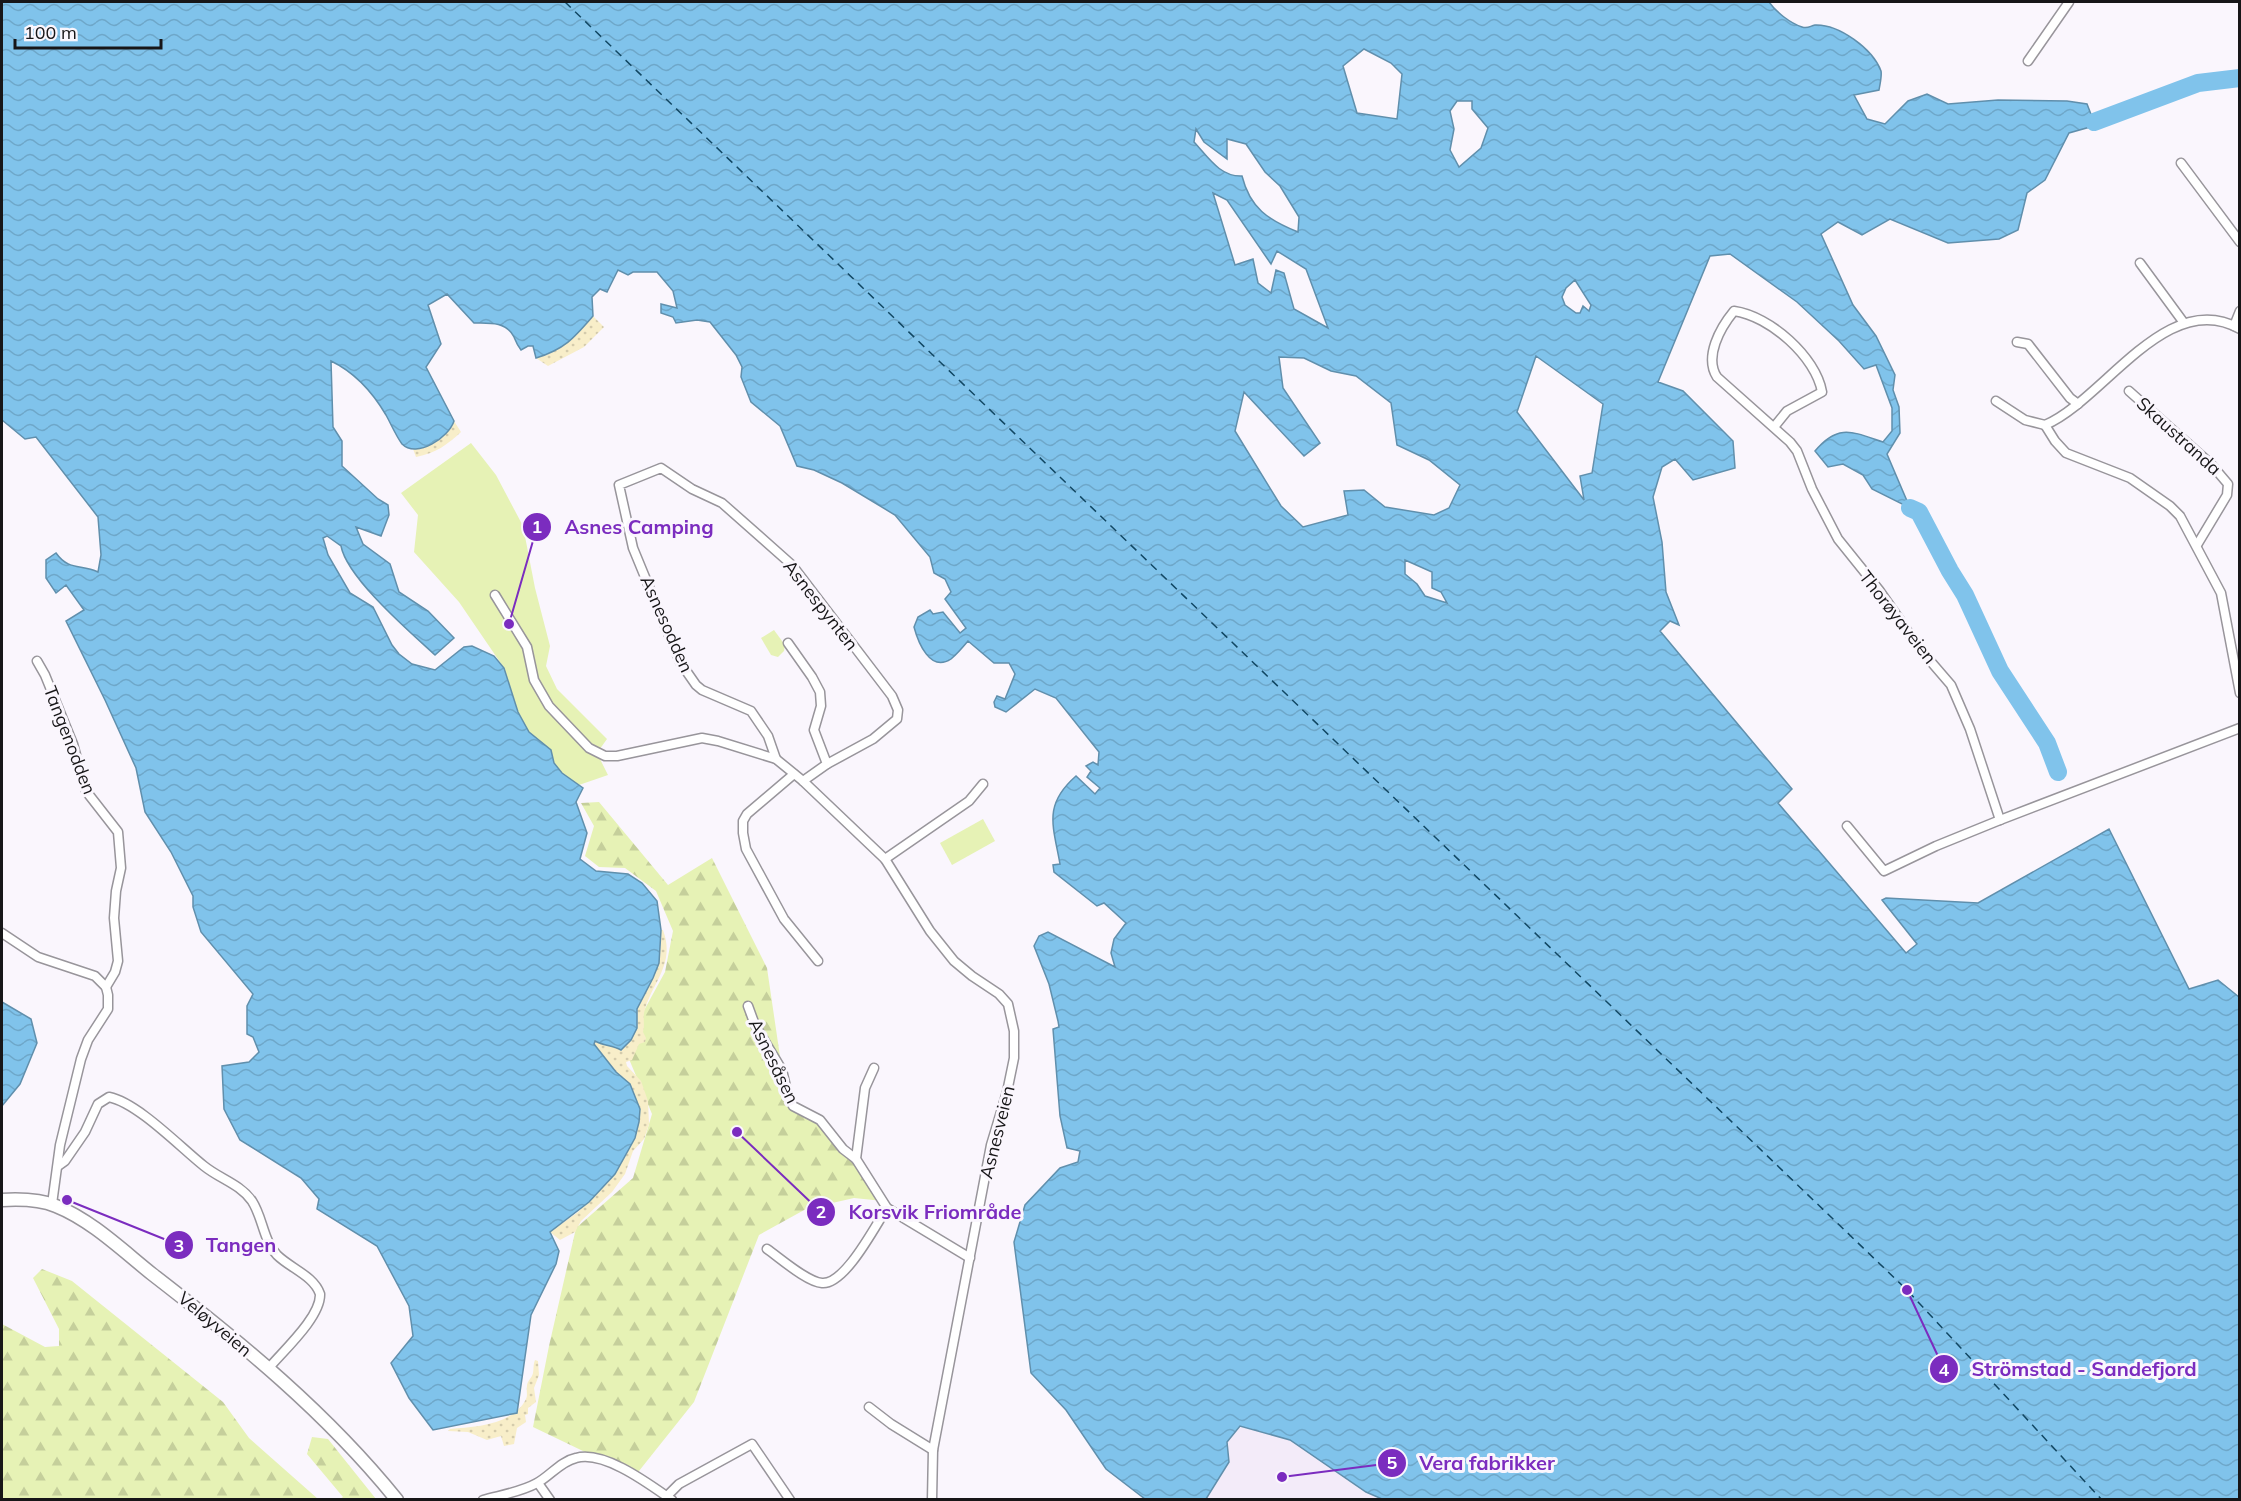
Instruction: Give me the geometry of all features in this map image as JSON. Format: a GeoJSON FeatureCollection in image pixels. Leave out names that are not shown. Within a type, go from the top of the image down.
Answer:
{"type":"FeatureCollection","features":[{"type":"Feature","properties":{"kind":"main road","name":"Veløyveien"},"geometry":{"type":"LineString","coordinates":[[2,1200],[41,1201],[77,1216],[226,1332],[268,1369],[352,1447],[397,1500]]}},
{"type":"Feature","properties":{"kind":"street"},"geometry":{"type":"LineString","coordinates":[[2028,61],[2069,2]]}},
{"type":"Feature","properties":{"kind":"street"},"geometry":{"type":"LineString","coordinates":[[2181,163],[2240,242]]}},
{"type":"Feature","properties":{"kind":"street"},"geometry":{"type":"LineString","coordinates":[[2140,263],[2184,323]]}},
{"type":"Feature","properties":{"kind":"street","name":"Thorøyaveien"},"geometry":{"type":"LineString","coordinates":[[1774,427],[1792,408],[1822,392],[1821,382],[1810,362],[1777,331],[1745,313],[1734,311],[1712,351],[1712,370],[1774,427],[1797,452],[1812,489],[1838,539],[1886,599],[1920,649],[1951,685],[1970,729],[2000,820]]}},
{"type":"Feature","properties":{"kind":"street"},"geometry":{"type":"LineString","coordinates":[[1996,401],[2025,420],[2045,425],[2057,420],[2078,404],[2149,343],[2170,328],[2184,323],[2212,322],[2237,328],[2240,311]]}},
{"type":"Feature","properties":{"kind":"street"},"geometry":{"type":"LineString","coordinates":[[2017,342],[2028,344],[2070,398],[2078,404]]}},
{"type":"Feature","properties":{"kind":"street","name":"Skaustranda"},"geometry":{"type":"LineString","coordinates":[[2129,391],[2211,464],[2228,484],[2228,495],[2197,545]]}},
{"type":"Feature","properties":{"kind":"street"},"geometry":{"type":"LineString","coordinates":[[2045,425],[2066,453],[2130,478],[2170,506],[2180,516],[2221,593],[2240,693]]}},
{"type":"Feature","properties":{"kind":"street","name":"Asnespynten"},"geometry":{"type":"LineString","coordinates":[[619,485],[661,468],[692,489],[722,503],[792,564],[892,696],[898,710],[897,719],[873,739],[827,764],[803,781]]}},
{"type":"Feature","properties":{"kind":"street","name":"Asnesodden"},"geometry":{"type":"LineString","coordinates":[[619,485],[633,548],[680,662],[702,690],[751,711],[768,736],[776,759]]}},
{"type":"Feature","properties":{"kind":"street","name":"Asnesveien"},"geometry":{"type":"LineString","coordinates":[[495,595],[527,647],[534,680],[542,697],[558,718],[597,753],[617,756],[702,738],[776,759],[803,781],[885,859],[930,930],[954,961],[999,994],[1008,1004],[1012,1016],[1014,1058],[1007,1092],[991,1145],[933,1450],[932,1500]]}},
{"type":"Feature","properties":{"kind":"street"},"geometry":{"type":"LineString","coordinates":[[788,643],[820,692],[820,706],[814,730],[827,764]]}},
{"type":"Feature","properties":{"kind":"street","name":"Tangenodden"},"geometry":{"type":"LineString","coordinates":[[37,661],[73,744],[83,785],[118,832],[121,868],[114,918],[118,961],[115,972],[106,987],[108,1009],[88,1040],[81,1059],[60,1145],[52,1204]]}},
{"type":"Feature","properties":{"kind":"street"},"geometry":{"type":"LineString","coordinates":[[1847,826],[1884,872],[1936,846],[2000,820],[2240,728]]}},
{"type":"Feature","properties":{"kind":"street"},"geometry":{"type":"LineString","coordinates":[[794,774],[747,814],[743,820],[743,832],[746,849],[784,919],[818,961]]}},
{"type":"Feature","properties":{"kind":"street"},"geometry":{"type":"LineString","coordinates":[[885,859],[969,801],[983,784]]}},
{"type":"Feature","properties":{"kind":"street"},"geometry":{"type":"LineString","coordinates":[[2,933],[39,957],[95,976],[106,987]]}},
{"type":"Feature","properties":{"kind":"street","name":"Asnesåsen"},"geometry":{"type":"LineString","coordinates":[[748,1006],[759,1032],[782,1070],[788,1095],[794,1106],[802,1113],[816,1117],[843,1149],[856,1159],[887,1208],[970,1258]]}},
{"type":"Feature","properties":{"kind":"street"},"geometry":{"type":"LineString","coordinates":[[856,1159],[865,1088],[874,1068]]}},
{"type":"Feature","properties":{"kind":"street"},"geometry":{"type":"LineString","coordinates":[[58,1166],[85,1132],[98,1104],[109,1097],[121,1100],[205,1167],[230,1181],[246,1194],[256,1209],[269,1243],[275,1252],[320,1291],[320,1303],[312,1317],[268,1369]]}},
{"type":"Feature","properties":{"kind":"street"},"geometry":{"type":"LineString","coordinates":[[767,1249],[813,1280],[823,1283],[831,1282],[849,1267],[887,1208]]}},
{"type":"Feature","properties":{"kind":"street"},"geometry":{"type":"LineString","coordinates":[[869,1407],[891,1424],[933,1450]]}},
{"type":"Feature","properties":{"kind":"street"},"geometry":{"type":"LineString","coordinates":[[483,1500],[526,1488],[538,1483],[569,1460],[592,1456],[632,1474],[669,1498],[679,1484],[752,1444],[790,1500]]}},
{"type":"Feature","properties":{"kind":"street"},"geometry":{"type":"LineString","coordinates":[[538,1483],[550,1500]]}},
{"type":"Feature","properties":{"kind":"shaded area"},"geometry":{"type":"Polygon","coordinates":[[[1240,1426],[1290,1440],[1366,1492],[1382,1499],[1206,1500],[1229,1462],[1227,1442],[1240,1426]]]}},
{"type":"Feature","properties":{"kind":"green space"},"geometry":{"type":"Polygon","coordinates":[[[471,443],[496,475],[523,526],[535,588],[550,646],[546,666],[557,689],[607,739],[597,753],[608,775],[579,785],[562,773],[554,763],[551,750],[529,732],[518,712],[504,668],[459,602],[414,552],[418,515],[401,493],[471,443]]]}},
{"type":"Feature","properties":{"kind":"green space"},"geometry":{"type":"Polygon","coordinates":[[[774,630],[785,645],[784,651],[778,657],[771,655],[761,638],[774,630]]]}},
{"type":"Feature","properties":{"kind":"green space"},"geometry":{"type":"Polygon","coordinates":[[[599,802],[668,885],[712,858],[767,968],[782,1070],[797,1109],[816,1117],[856,1159],[883,1201],[854,1198],[806,1209],[759,1235],[694,1402],[635,1476],[533,1427],[576,1228],[633,1178],[652,1114],[624,1047],[665,972],[673,931],[656,891],[625,868],[599,867],[585,856],[594,826],[581,803],[599,802]]]}},
{"type":"Feature","properties":{"kind":"green space"},"geometry":{"type":"Polygon","coordinates":[[[983,819],[995,841],[952,865],[940,843],[983,819]]]}},
{"type":"Feature","properties":{"kind":"green space"},"geometry":{"type":"Polygon","coordinates":[[[42,1269],[72,1281],[223,1402],[249,1438],[318,1499],[2,1499],[2,1324],[45,1347],[59,1346],[59,1329],[33,1278],[42,1269]]]}},
{"type":"Feature","properties":{"kind":"green space"},"geometry":{"type":"Polygon","coordinates":[[[312,1437],[328,1439],[376,1499],[340,1499],[343,1497],[307,1454],[312,1437]]]}},
{"type":"Feature","properties":{"kind":"sand"},"geometry":{"type":"Polygon","coordinates":[[[593,316],[604,327],[584,347],[548,366],[536,358],[568,342],[593,316]]]}},
{"type":"Feature","properties":{"kind":"sand"},"geometry":{"type":"Polygon","coordinates":[[[454,421],[461,432],[441,448],[416,457],[413,449],[438,440],[448,432],[454,421]]]}},
{"type":"Feature","properties":{"kind":"sand"},"geometry":{"type":"Polygon","coordinates":[[[661,930],[663,930],[666,942],[665,964],[644,1013],[645,1042],[639,1044],[632,1060],[626,1062],[641,1081],[648,1101],[649,1124],[644,1139],[633,1151],[625,1174],[612,1192],[581,1221],[575,1232],[560,1240],[550,1232],[578,1212],[615,1174],[635,1138],[630,1084],[616,1072],[594,1045],[594,1041],[611,1043],[622,1039],[637,1028],[637,1009],[659,963],[661,930]]]}},
{"type":"Feature","properties":{"kind":"sand"},"geometry":{"type":"Polygon","coordinates":[[[535,1360],[538,1361],[539,1375],[534,1388],[536,1402],[528,1408],[528,1414],[525,1415],[526,1422],[517,1428],[514,1444],[504,1446],[501,1436],[487,1440],[468,1432],[448,1431],[493,1423],[520,1408],[527,1396],[527,1384],[532,1375],[535,1360]]]}},
{"type":"Feature","properties":{"kind":"water"},"geometry":{"type":"Polygon","coordinates":[[[2,2],[1769,2],[1793,23],[1804,28],[1815,25],[1834,29],[1854,39],[1871,54],[1881,71],[1879,90],[1854,95],[1867,119],[1885,124],[1908,101],[1927,94],[1948,104],[1998,100],[2067,101],[2087,104],[2094,122],[2090,127],[2069,133],[2045,180],[2027,193],[2018,230],[1999,239],[1948,243],[1890,219],[1862,235],[1838,222],[1821,234],[1853,305],[1876,336],[1895,375],[1893,390],[1899,407],[1900,433],[1887,454],[1910,508],[1872,489],[1863,475],[1843,464],[1828,467],[1815,451],[1831,436],[1839,433],[1854,433],[1883,442],[1892,431],[1892,408],[1876,365],[1864,369],[1839,341],[1797,302],[1730,254],[1710,256],[1658,382],[1683,391],[1733,441],[1735,468],[1693,480],[1675,459],[1662,467],[1653,497],[1662,542],[1666,592],[1679,625],[1670,621],[1660,631],[1792,789],[1778,803],[1906,953],[1917,944],[1882,900],[1886,898],[1978,903],[2109,829],[2189,989],[2218,980],[2239,997],[2239,1499],[1382,1499],[1366,1492],[1290,1440],[1240,1426],[1227,1442],[1229,1462],[1206,1499],[1145,1499],[1106,1469],[1066,1410],[1031,1373],[1014,1242],[1025,1205],[1060,1168],[1078,1162],[1080,1151],[1067,1148],[1060,1116],[1053,1029],[1059,1027],[1049,984],[1034,946],[1039,936],[1048,932],[1115,967],[1111,953],[1114,939],[1126,923],[1104,903],[1097,906],[1054,872],[1053,865],[1060,864],[1053,827],[1055,806],[1059,796],[1076,776],[1095,794],[1100,788],[1087,777],[1091,771],[1086,766],[1093,762],[1098,765],[1099,752],[1056,698],[1035,689],[1006,712],[995,707],[994,702],[997,696],[1005,699],[1015,674],[1009,663],[994,663],[968,641],[958,653],[944,662],[937,662],[926,654],[914,627],[918,617],[930,610],[933,614],[943,612],[960,633],[966,628],[945,599],[951,592],[945,579],[934,573],[930,557],[895,515],[842,483],[814,470],[797,466],[780,426],[751,402],[741,377],[742,367],[736,355],[710,322],[697,320],[676,323],[673,317],[661,313],[661,304],[677,308],[673,291],[657,272],[633,272],[628,275],[618,270],[607,292],[600,289],[592,297],[593,316],[580,331],[562,347],[536,358],[533,346],[521,350],[511,332],[506,328],[496,324],[474,323],[447,294],[428,305],[441,344],[426,367],[454,421],[446,433],[424,448],[408,448],[402,444],[369,391],[355,377],[331,361],[333,427],[342,441],[342,466],[378,499],[388,505],[389,515],[381,536],[356,527],[363,544],[390,564],[399,592],[428,611],[454,638],[435,655],[381,604],[355,573],[341,546],[327,536],[323,538],[328,555],[350,593],[373,607],[392,645],[412,664],[435,670],[464,647],[472,646],[494,656],[504,668],[518,712],[529,732],[551,750],[554,763],[562,773],[583,788],[576,802],[587,833],[580,859],[596,871],[628,874],[642,883],[657,901],[661,930],[659,963],[637,1009],[637,1028],[631,1040],[621,1050],[595,1041],[594,1044],[616,1072],[630,1084],[640,1109],[635,1138],[615,1174],[589,1202],[550,1232],[559,1251],[556,1264],[531,1315],[517,1413],[433,1430],[409,1398],[391,1363],[413,1336],[409,1306],[377,1246],[317,1209],[319,1199],[301,1178],[240,1140],[224,1109],[222,1066],[249,1062],[259,1052],[253,1037],[247,1034],[247,1006],[253,994],[201,932],[193,907],[193,896],[171,852],[145,812],[136,768],[66,621],[84,610],[66,585],[56,593],[46,578],[46,560],[56,553],[70,565],[98,572],[101,555],[98,517],[36,437],[25,439],[2,420],[2,2]],[[1364,49],[1343,66],[1357,113],[1397,119],[1402,74],[1391,63],[1364,49]],[[1457,101],[1450,111],[1454,129],[1450,150],[1459,167],[1481,148],[1488,128],[1472,109],[1472,101],[1457,101]],[[1196,129],[1194,142],[1210,160],[1227,173],[1242,176],[1250,197],[1262,212],[1278,223],[1298,232],[1299,217],[1280,186],[1265,172],[1246,144],[1227,139],[1227,159],[1204,142],[1196,129]],[[1213,193],[1235,265],[1253,259],[1258,283],[1271,293],[1276,270],[1284,273],[1294,309],[1328,328],[1306,269],[1277,251],[1271,264],[1227,200],[1213,193]],[[1575,280],[1566,288],[1562,297],[1565,305],[1576,313],[1580,313],[1583,306],[1589,311],[1591,305],[1575,280]],[[1536,356],[1517,412],[1584,500],[1580,476],[1592,473],[1603,404],[1536,356]],[[1279,357],[1283,388],[1320,443],[1304,456],[1244,392],[1235,431],[1281,506],[1303,527],[1348,515],[1344,491],[1364,490],[1385,507],[1434,515],[1449,508],[1460,485],[1429,460],[1397,445],[1391,403],[1356,376],[1331,371],[1304,358],[1279,357]],[[1405,560],[1405,574],[1417,584],[1425,596],[1447,603],[1441,592],[1432,588],[1432,572],[1405,560]]]}},
{"type":"Feature","properties":{"kind":"water"},"geometry":{"type":"Polygon","coordinates":[[[2,1002],[31,1019],[37,1043],[20,1084],[2,1106],[2,1002]]]}},
{"type":"Feature","properties":{"kind":"waterway"},"geometry":{"type":"LineString","coordinates":[[2094,122],[2198,83],[2240,78]]}},
{"type":"Feature","properties":{"kind":"waterway"},"geometry":{"type":"LineString","coordinates":[[1910,508],[1919,512],[1965,595],[2000,671],[2047,743],[2058,772]]}},
{"type":"Feature","properties":{"kind":"ferry route"},"geometry":{"type":"LineString","coordinates":[[565,2],[1907,1290],[2102,1500]]}},
{"type":"Feature","properties":{"kind":"place","name":"Asnes Camping"},"geometry":{"type":"Point","coordinates":[509,624]}},
{"type":"Feature","properties":{"kind":"place","name":"Korsvik Friområde"},"geometry":{"type":"Point","coordinates":[737,1132]}},
{"type":"Feature","properties":{"kind":"place","name":"Tangen"},"geometry":{"type":"Point","coordinates":[67,1200]}},
{"type":"Feature","properties":{"kind":"place","name":"Strömstad - Sandefjord"},"geometry":{"type":"Point","coordinates":[1907,1290]}},
{"type":"Feature","properties":{"kind":"place","name":"Vera fabrikker"},"geometry":{"type":"Point","coordinates":[1282,1477]}}]}
